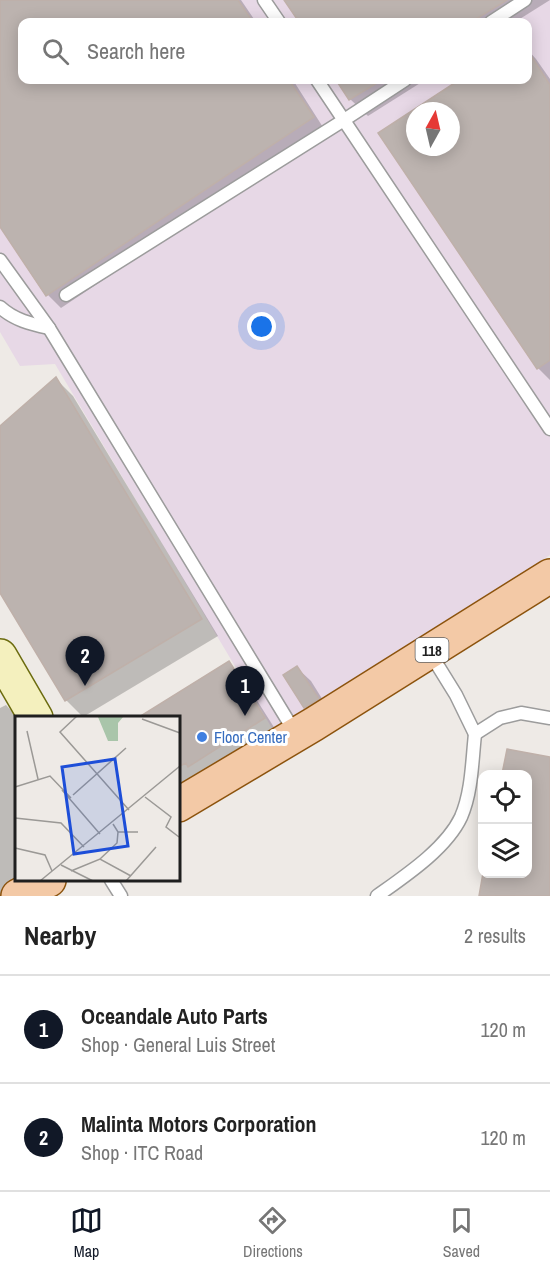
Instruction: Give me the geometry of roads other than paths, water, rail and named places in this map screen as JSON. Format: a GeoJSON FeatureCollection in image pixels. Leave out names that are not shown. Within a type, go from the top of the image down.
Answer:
{"type":"FeatureCollection","features":[{"type":"Feature","properties":{"kind":"main road","name":"118"},"geometry":{"type":"LineString","coordinates":[[180,804],[550,576]]}},
{"type":"Feature","properties":{"kind":"main road"},"geometry":{"type":"LineString","coordinates":[[18,896],[45,881]]}},
{"type":"Feature","properties":{"kind":"street"},"geometry":{"type":"LineString","coordinates":[[0,657],[35,716]]}},
{"type":"Feature","properties":{"kind":"lane"},"geometry":{"type":"LineString","coordinates":[[264,0],[276,18]]}},
{"type":"Feature","properties":{"kind":"lane"},"geometry":{"type":"LineString","coordinates":[[497,18],[525,0]]}},
{"type":"Feature","properties":{"kind":"lane"},"geometry":{"type":"LineString","coordinates":[[320,84],[550,429]]}},
{"type":"Feature","properties":{"kind":"lane"},"geometry":{"type":"LineString","coordinates":[[66,295],[399,84]]}},
{"type":"Feature","properties":{"kind":"lane"},"geometry":{"type":"LineString","coordinates":[[0,260],[49,328],[296,734]]}},
{"type":"Feature","properties":{"kind":"lane"},"geometry":{"type":"LineString","coordinates":[[0,307],[13,317],[49,328]]}},
{"type":"Feature","properties":{"kind":"lane"},"geometry":{"type":"LineString","coordinates":[[377,896],[415,868],[445,841],[461,817],[469,788],[475,734],[456,695],[429,652]]}},
{"type":"Feature","properties":{"kind":"lane"},"geometry":{"type":"LineString","coordinates":[[475,734],[500,718],[521,713],[550,718]]}},
{"type":"Feature","properties":{"kind":"lane"},"geometry":{"type":"LineString","coordinates":[[112,881],[121,896]]}},
{"type":"Feature","properties":{"kind":"place","name":"Malinta Motors Corporation"},"geometry":{"type":"Point","coordinates":[85,686]}},
{"type":"Feature","properties":{"kind":"place","name":"Oceandale Auto Parts"},"geometry":{"type":"Point","coordinates":[245,716]}},
{"type":"Feature","properties":{"kind":"place","name":"Floor Center"},"geometry":{"type":"Point","coordinates":[202,737]}}]}
